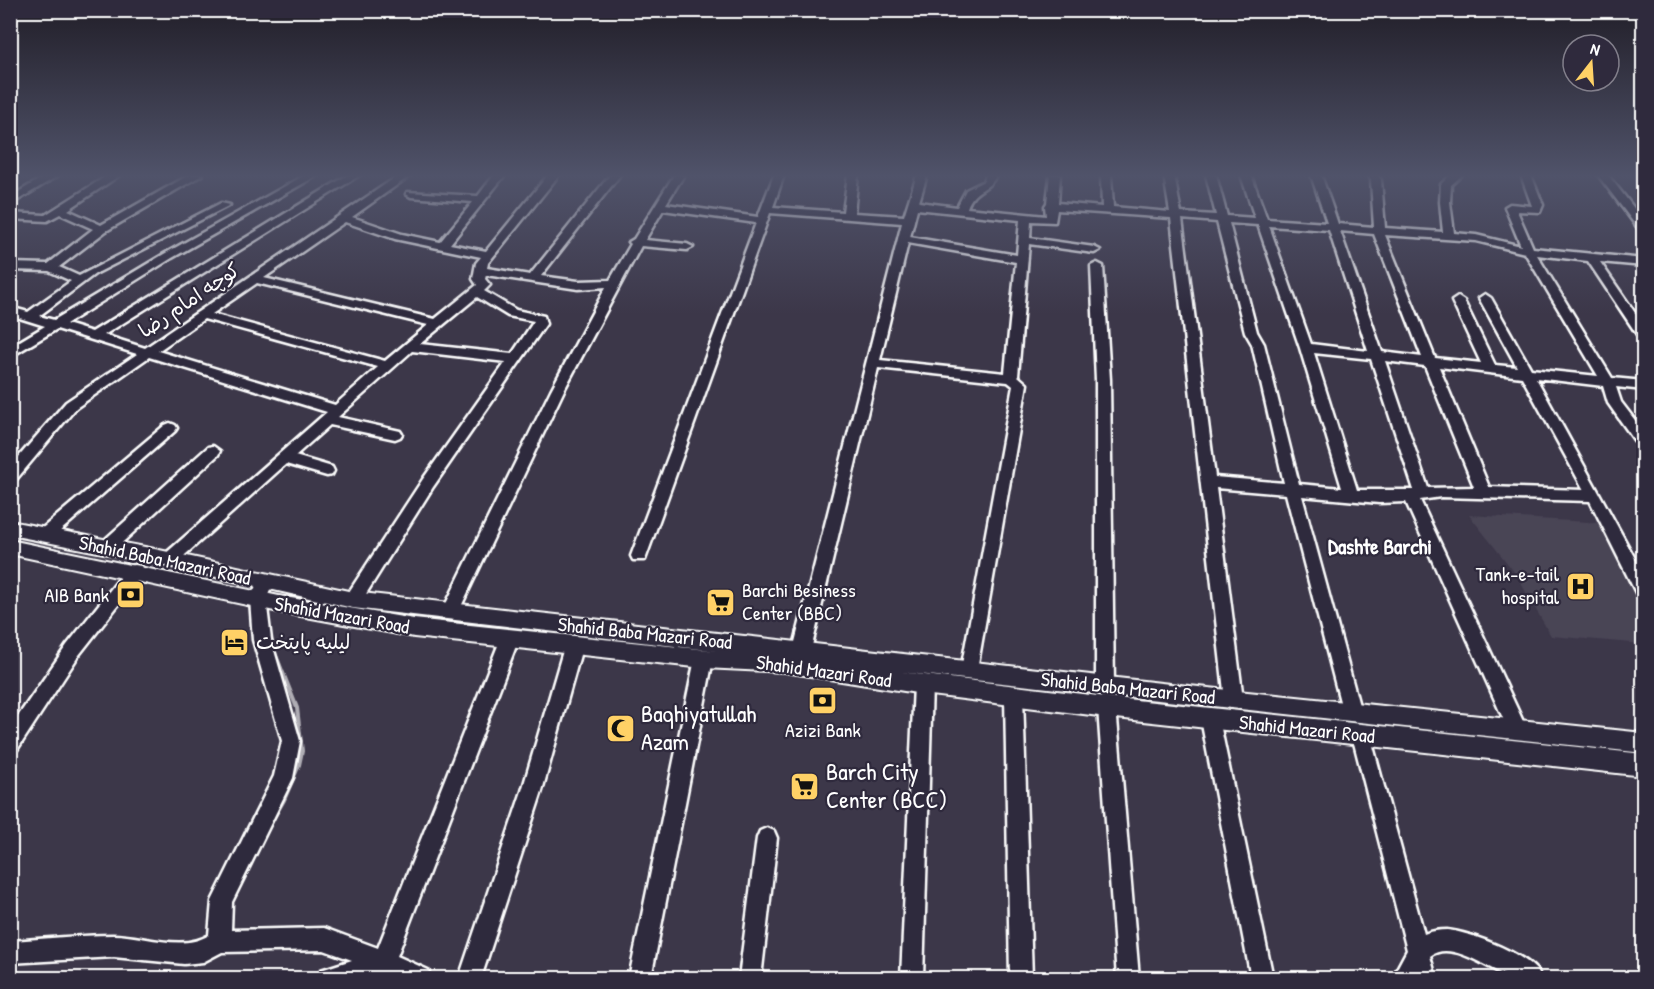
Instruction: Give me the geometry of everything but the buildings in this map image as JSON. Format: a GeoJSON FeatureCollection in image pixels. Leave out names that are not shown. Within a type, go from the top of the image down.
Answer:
{"type":"FeatureCollection","features":[{"type":"Feature","properties":{"kind":"main road","name":"Shahid Baba Mazari Road"},"geometry":{"type":"LineString","coordinates":[[13,536],[45,535],[170,560],[262,591],[970,670],[1106,696],[1234,700],[1644,743]]}},
{"type":"Feature","properties":{"kind":"main road","name":"Shahid Mazari Road"},"geometry":{"type":"LineString","coordinates":[[13,536],[135,571],[262,591],[414,628],[704,659],[785,663],[922,685],[1014,696],[1106,696],[1210,719],[1644,765]]}},
{"type":"Feature","properties":{"kind":"street"},"geometry":{"type":"LineString","coordinates":[[84,221],[99,228]]}},
{"type":"Feature","properties":{"kind":"street"},"geometry":{"type":"LineString","coordinates":[[51,268],[72,248],[99,228],[115,221]]}},
{"type":"Feature","properties":{"kind":"street"},"geometry":{"type":"LineString","coordinates":[[31,316],[79,280],[194,221]]}},
{"type":"Feature","properties":{"kind":"street"},"geometry":{"type":"LineString","coordinates":[[10,352],[230,221]]}},
{"type":"Feature","properties":{"kind":"street"},"geometry":{"type":"LineString","coordinates":[[94,336],[280,221]]}},
{"type":"Feature","properties":{"kind":"street","name":"کوچه امام رضا"},"geometry":{"type":"LineString","coordinates":[[10,477],[71,405],[340,221]]}},
{"type":"Feature","properties":{"kind":"street"},"geometry":{"type":"LineString","coordinates":[[354,221],[399,237],[489,255]]}},
{"type":"Feature","properties":{"kind":"street"},"geometry":{"type":"LineString","coordinates":[[443,245],[462,221]]}},
{"type":"Feature","properties":{"kind":"street"},"geometry":{"type":"LineString","coordinates":[[170,560],[409,347],[484,285],[480,279],[482,263],[517,221]]}},
{"type":"Feature","properties":{"kind":"street"},"geometry":{"type":"LineString","coordinates":[[532,280],[579,221]]}},
{"type":"Feature","properties":{"kind":"street"},"geometry":{"type":"LineString","coordinates":[[450,612],[614,283],[648,221]]}},
{"type":"Feature","properties":{"kind":"street"},"geometry":{"type":"LineString","coordinates":[[639,556],[678,445],[763,221]]}},
{"type":"Feature","properties":{"kind":"street"},"geometry":{"type":"LineString","coordinates":[[802,650],[908,221]]}},
{"type":"Feature","properties":{"kind":"street"},"geometry":{"type":"LineString","coordinates":[[1011,378],[1026,221]]}},
{"type":"Feature","properties":{"kind":"street"},"geometry":{"type":"LineString","coordinates":[[1177,221],[1234,700]]}},
{"type":"Feature","properties":{"kind":"street"},"geometry":{"type":"LineString","coordinates":[[1225,221],[1251,332],[1258,344],[1292,490],[1352,713]]}},
{"type":"Feature","properties":{"kind":"street"},"geometry":{"type":"LineString","coordinates":[[1252,221],[1379,233],[1476,238],[1529,251],[1644,263]]}},
{"type":"Feature","properties":{"kind":"street"},"geometry":{"type":"LineString","coordinates":[[1330,221],[1376,357],[1417,495],[1518,730]]}},
{"type":"Feature","properties":{"kind":"street"},"geometry":{"type":"LineString","coordinates":[[1378,221],[1379,233],[1483,491]]}},
{"type":"Feature","properties":{"kind":"street"},"geometry":{"type":"LineString","coordinates":[[1447,221],[1449,236]]}},
{"type":"Feature","properties":{"kind":"street"},"geometry":{"type":"LineString","coordinates":[[1516,221],[1529,251],[1608,382],[1615,404],[1644,443]]}},
{"type":"Feature","properties":{"kind":"street"},"geometry":{"type":"LineString","coordinates":[[1263,222],[1306,348],[1351,494]]}},
{"type":"Feature","properties":{"kind":"street"},"geometry":{"type":"LineString","coordinates":[[903,239],[1021,259]]}},
{"type":"Feature","properties":{"kind":"street"},"geometry":{"type":"LineString","coordinates":[[1023,240],[1094,250]]}},
{"type":"Feature","properties":{"kind":"street"},"geometry":{"type":"LineString","coordinates":[[635,242],[687,247]]}},
{"type":"Feature","properties":{"kind":"street"},"geometry":{"type":"LineString","coordinates":[[1592,258],[1644,336]]}},
{"type":"Feature","properties":{"kind":"street"},"geometry":{"type":"LineString","coordinates":[[10,266],[51,268],[79,280]]}},
{"type":"Feature","properties":{"kind":"street"},"geometry":{"type":"LineString","coordinates":[[1097,266],[1103,380],[1106,696],[1128,978]]}},
{"type":"Feature","properties":{"kind":"street"},"geometry":{"type":"LineString","coordinates":[[480,271],[578,285],[614,283]]}},
{"type":"Feature","properties":{"kind":"street"},"geometry":{"type":"LineString","coordinates":[[255,279],[437,323]]}},
{"type":"Feature","properties":{"kind":"street"},"geometry":{"type":"LineString","coordinates":[[353,600],[428,483],[540,324],[540,320],[512,313],[476,291]]}},
{"type":"Feature","properties":{"kind":"street"},"geometry":{"type":"LineString","coordinates":[[1485,298],[1644,592]]}},
{"type":"Feature","properties":{"kind":"street"},"geometry":{"type":"LineString","coordinates":[[1458,301],[1490,368]]}},
{"type":"Feature","properties":{"kind":"street"},"geometry":{"type":"LineString","coordinates":[[10,311],[395,434]]}},
{"type":"Feature","properties":{"kind":"street"},"geometry":{"type":"LineString","coordinates":[[202,315],[388,366]]}},
{"type":"Feature","properties":{"kind":"street"},"geometry":{"type":"LineString","coordinates":[[409,347],[517,359]]}},
{"type":"Feature","properties":{"kind":"street"},"geometry":{"type":"LineString","coordinates":[[1306,348],[1644,386]]}},
{"type":"Feature","properties":{"kind":"street"},"geometry":{"type":"LineString","coordinates":[[873,363],[1011,378],[1020,384],[970,670]]}},
{"type":"Feature","properties":{"kind":"street"},"geometry":{"type":"LineString","coordinates":[[45,535],[170,428]]}},
{"type":"Feature","properties":{"kind":"street"},"geometry":{"type":"LineString","coordinates":[[106,546],[213,452]]}},
{"type":"Feature","properties":{"kind":"street"},"geometry":{"type":"LineString","coordinates":[[284,458],[327,471]]}},
{"type":"Feature","properties":{"kind":"street"},"geometry":{"type":"LineString","coordinates":[[1207,482],[1351,494],[1417,495],[1483,491],[1594,496]]}},
{"type":"Feature","properties":{"kind":"street"},"geometry":{"type":"LineString","coordinates":[[10,744],[73,650],[135,571]]}},
{"type":"Feature","properties":{"kind":"street"},"geometry":{"type":"LineString","coordinates":[[219,941],[222,901],[283,778],[291,741],[262,640],[262,591]]}},
{"type":"Feature","properties":{"kind":"street"},"geometry":{"type":"LineString","coordinates":[[384,960],[510,638]]}},
{"type":"Feature","properties":{"kind":"street"},"geometry":{"type":"LineString","coordinates":[[470,978],[532,791],[574,644]]}},
{"type":"Feature","properties":{"kind":"street"},"geometry":{"type":"LineString","coordinates":[[640,978],[704,659]]}},
{"type":"Feature","properties":{"kind":"street"},"geometry":{"type":"LineString","coordinates":[[912,978],[922,685]]}},
{"type":"Feature","properties":{"kind":"street"},"geometry":{"type":"LineString","coordinates":[[1014,696],[1021,978]]}},
{"type":"Feature","properties":{"kind":"street"},"geometry":{"type":"LineString","coordinates":[[1210,719],[1262,978]]}},
{"type":"Feature","properties":{"kind":"street"},"geometry":{"type":"LineString","coordinates":[[1360,735],[1425,978]]}},
{"type":"Feature","properties":{"kind":"street"},"geometry":{"type":"LineString","coordinates":[[750,978],[767,838]]}},
{"type":"Feature","properties":{"kind":"street"},"geometry":{"type":"LineString","coordinates":[[10,952],[114,946],[184,953],[202,951],[219,941],[324,939],[384,960],[420,978]]}},
{"type":"Feature","properties":{"kind":"street"},"geometry":{"type":"LineString","coordinates":[[1403,978],[1425,944],[1434,940],[1447,941],[1502,958],[1530,978]]}},
{"type":"Feature","properties":{"kind":"street"},"geometry":{"type":"LineString","coordinates":[[329,978],[384,960]]}},
{"type":"Feature","properties":{"kind":"shaded area","name":"Tank-e-tail hospital"},"geometry":{"type":"Polygon","coordinates":[[[1469,515],[1605,523],[1643,598],[1643,644],[1551,636],[1515,573],[1469,515]]]}},
{"type":"Feature","properties":{"kind":"waterway"},"geometry":{"type":"LineString","coordinates":[[268,828],[284,800],[299,765],[302,751],[297,708],[275,653]]}},
{"type":"Feature","properties":{"kind":"place","name":"Tank-e-tail hospital"},"geometry":{"type":"Point","coordinates":[1580,586]}},
{"type":"Feature","properties":{"kind":"place","name":"AIB Bank"},"geometry":{"type":"Point","coordinates":[130,595]}},
{"type":"Feature","properties":{"kind":"place","name":"Barchi Besiness Center (BBC)"},"geometry":{"type":"Point","coordinates":[721,602]}},
{"type":"Feature","properties":{"kind":"place","name":"لیلیه پایتخت"},"geometry":{"type":"Point","coordinates":[235,642]}},
{"type":"Feature","properties":{"kind":"place","name":"Azizi Bank"},"geometry":{"type":"Point","coordinates":[823,700]}},
{"type":"Feature","properties":{"kind":"place","name":"Baqhiyatullah Azam"},"geometry":{"type":"Point","coordinates":[620,728]}},
{"type":"Feature","properties":{"kind":"place","name":"Barch City Center (BCC)"},"geometry":{"type":"Point","coordinates":[805,786]}},
{"type":"Feature","properties":{"kind":"district","name":"Dashte Barchi"},"geometry":{"type":"Point","coordinates":[1380,547]}}]}
